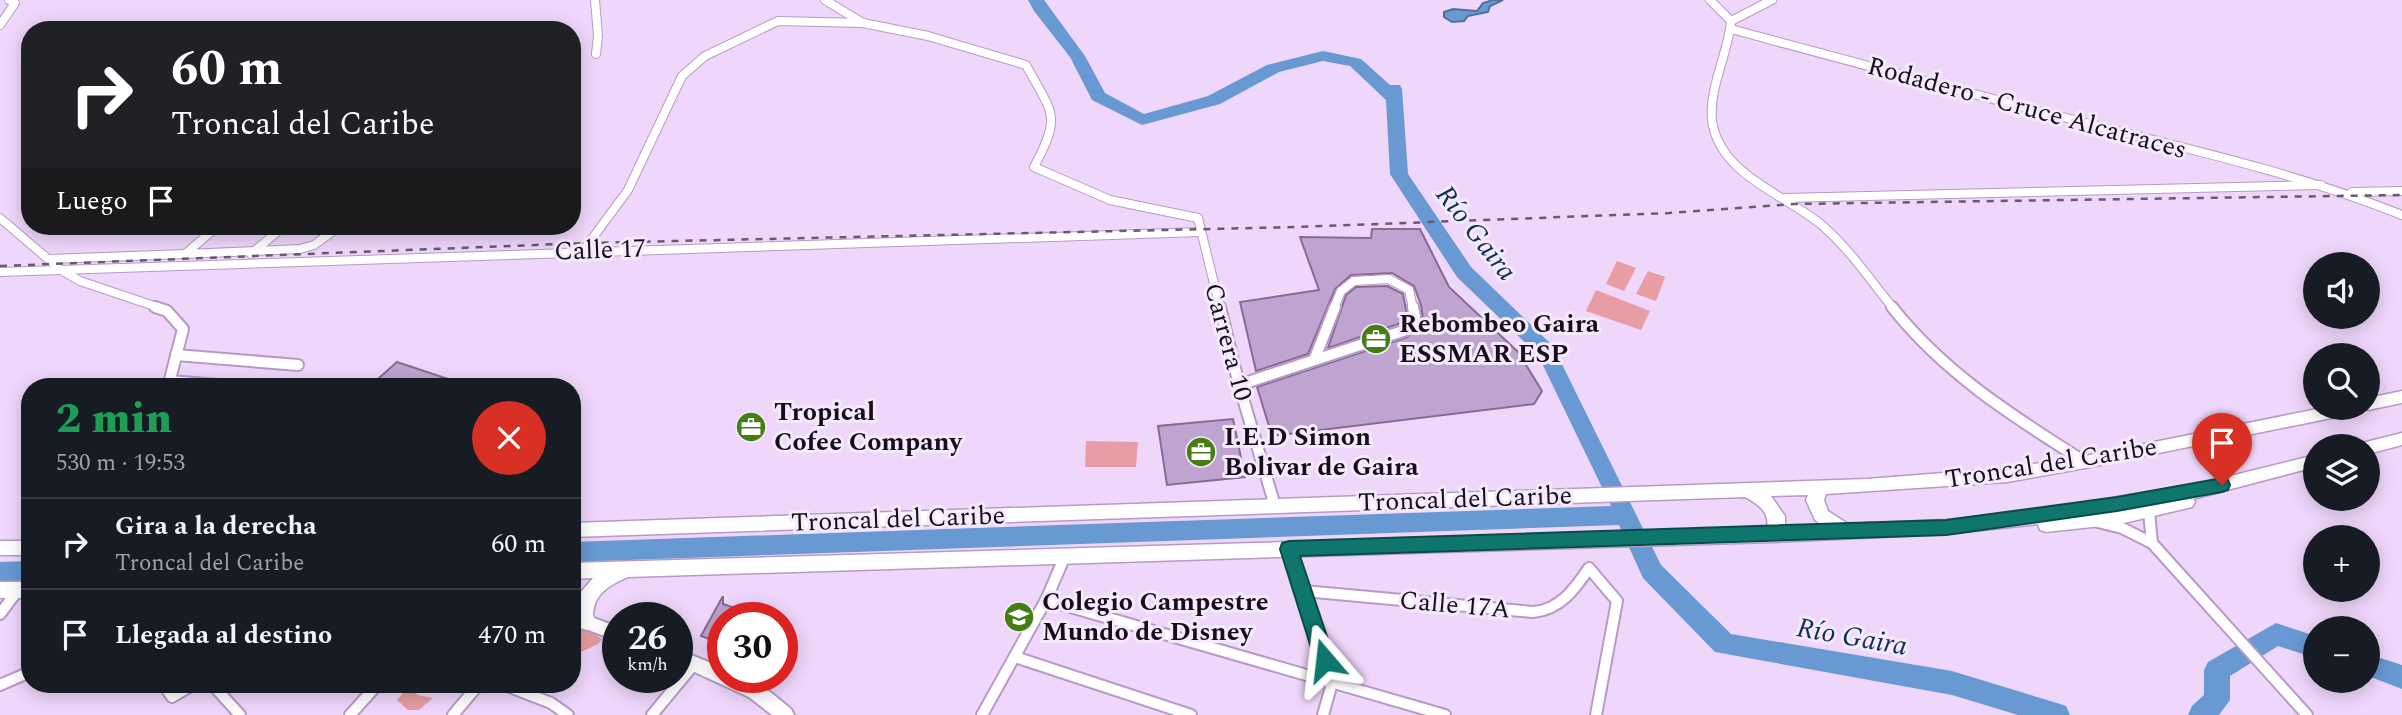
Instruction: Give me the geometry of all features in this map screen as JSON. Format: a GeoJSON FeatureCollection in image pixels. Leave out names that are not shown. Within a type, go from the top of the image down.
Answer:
{"type":"FeatureCollection","features":[{"type":"Feature","properties":{"kind":"highway"},"geometry":{"type":"LineString","coordinates":[[2380,402],[2402,397]]}},
{"type":"Feature","properties":{"kind":"highway","name":"Troncal del Caribe"},"geometry":{"type":"LineString","coordinates":[[581,530],[1820,488],[2007,475],[2303,418]]}},
{"type":"Feature","properties":{"kind":"highway"},"geometry":{"type":"LineString","coordinates":[[2380,445],[2402,439]]}},
{"type":"Feature","properties":{"kind":"highway","name":"Troncal del Caribe"},"geometry":{"type":"LineString","coordinates":[[581,571],[1772,535],[1946,527],[2043,516],[2171,495],[2303,464]]}},
{"type":"Feature","properties":{"kind":"highway"},"geometry":{"type":"LineString","coordinates":[[1946,527],[2020,527],[2090,521],[2149,512],[2213,495],[2268,473]]}},
{"type":"Feature","properties":{"kind":"highway"},"geometry":{"type":"LineString","coordinates":[[1820,488],[1815,500],[1821,514],[1845,532]]}},
{"type":"Feature","properties":{"kind":"highway"},"geometry":{"type":"LineString","coordinates":[[1749,492],[1766,501],[1777,516],[1778,523],[1772,535]]}},
{"type":"Feature","properties":{"kind":"highway"},"geometry":{"type":"LineString","coordinates":[[0,548],[21,548]]}},
{"type":"Feature","properties":{"kind":"highway"},"geometry":{"type":"LineString","coordinates":[[581,619],[583,607],[592,590],[610,576],[632,569]]}},
{"type":"Feature","properties":{"kind":"main road"},"geometry":{"type":"LineString","coordinates":[[581,620],[602,628]]}},
{"type":"Feature","properties":{"kind":"main road"},"geometry":{"type":"LineString","coordinates":[[695,663],[707,669]]}},
{"type":"Feature","properties":{"kind":"main road"},"geometry":{"type":"LineString","coordinates":[[758,693],[785,715]]}},
{"type":"Feature","properties":{"kind":"street"},"geometry":{"type":"LineString","coordinates":[[0,25],[12,2],[24,0]]}},
{"type":"Feature","properties":{"kind":"street"},"geometry":{"type":"LineString","coordinates":[[594,0],[598,36],[596,54]]}},
{"type":"Feature","properties":{"kind":"street"},"geometry":{"type":"LineString","coordinates":[[825,0],[863,23]]}},
{"type":"Feature","properties":{"kind":"street"},"geometry":{"type":"LineString","coordinates":[[1710,0],[1731,25]]}},
{"type":"Feature","properties":{"kind":"street"},"geometry":{"type":"LineString","coordinates":[[1772,0],[1731,25],[1711,114],[1716,135],[1731,159],[1764,188],[1823,226],[1868,276],[1890,307],[1941,361],[1985,397],[2085,462]]}},
{"type":"Feature","properties":{"kind":"street"},"geometry":{"type":"LineString","coordinates":[[583,251],[628,190],[682,76],[705,56],[778,21],[863,23]]}},
{"type":"Feature","properties":{"kind":"street","name":"Carrera 10"},"geometry":{"type":"LineString","coordinates":[[863,23],[928,36],[1026,65],[1053,116],[1050,137],[1034,167],[1110,200],[1198,218],[1239,385],[1275,506]]}},
{"type":"Feature","properties":{"kind":"street","name":"Rodadero - Cruce Alcatraces"},"geometry":{"type":"LineString","coordinates":[[1731,25],[1944,88],[2324,185],[2402,215]]}},
{"type":"Feature","properties":{"kind":"street","name":"Rodadero - Cruce Alcatraces"},"geometry":{"type":"LineString","coordinates":[[1783,198],[2324,185]]}},
{"type":"Feature","properties":{"kind":"street"},"geometry":{"type":"LineString","coordinates":[[2344,192],[2402,191]]}},
{"type":"Feature","properties":{"kind":"street"},"geometry":{"type":"LineString","coordinates":[[0,218],[61,270],[80,281],[167,311],[183,330],[170,378]]}},
{"type":"Feature","properties":{"kind":"street","name":"Calle 17"},"geometry":{"type":"LineString","coordinates":[[0,272],[1200,232]]}},
{"type":"Feature","properties":{"kind":"street"},"geometry":{"type":"LineString","coordinates":[[185,254],[208,235]]}},
{"type":"Feature","properties":{"kind":"street"},"geometry":{"type":"LineString","coordinates":[[245,263],[252,253],[273,235]]}},
{"type":"Feature","properties":{"kind":"street"},"geometry":{"type":"LineString","coordinates":[[49,259],[252,253],[309,248],[327,235]]}},
{"type":"Feature","properties":{"kind":"street"},"geometry":{"type":"LineString","coordinates":[[1239,385],[1406,330],[1415,317],[1409,290],[1389,279],[1354,281],[1341,291],[1315,358]]}},
{"type":"Feature","properties":{"kind":"street"},"geometry":{"type":"LineString","coordinates":[[176,355],[298,365]]}},
{"type":"Feature","properties":{"kind":"street"},"geometry":{"type":"LineString","coordinates":[[2149,512],[2152,543]]}},
{"type":"Feature","properties":{"kind":"street"},"geometry":{"type":"LineString","coordinates":[[2090,521],[2122,528],[2152,543],[2306,715]]}},
{"type":"Feature","properties":{"kind":"street"},"geometry":{"type":"LineString","coordinates":[[1289,549],[1332,683],[1323,715]]}},
{"type":"Feature","properties":{"kind":"street"},"geometry":{"type":"LineString","coordinates":[[983,715],[1046,600],[1065,555]]}},
{"type":"Feature","properties":{"kind":"street","name":"Calle 17A"},"geometry":{"type":"LineString","coordinates":[[1304,591],[1501,611],[1531,611],[1551,608],[1579,584],[1589,568],[1617,601],[1597,715]]}},
{"type":"Feature","properties":{"kind":"street"},"geometry":{"type":"LineString","coordinates":[[0,614],[16,590]]}},
{"type":"Feature","properties":{"kind":"street"},"geometry":{"type":"LineString","coordinates":[[1046,600],[1445,715]]}},
{"type":"Feature","properties":{"kind":"street"},"geometry":{"type":"LineString","coordinates":[[1015,657],[1191,715]]}},
{"type":"Feature","properties":{"kind":"street"},"geometry":{"type":"LineString","coordinates":[[652,715],[695,663]]}},
{"type":"Feature","properties":{"kind":"street"},"geometry":{"type":"LineString","coordinates":[[0,685],[21,676]]}},
{"type":"Feature","properties":{"kind":"street"},"geometry":{"type":"LineString","coordinates":[[220,693],[240,715]]}},
{"type":"Feature","properties":{"kind":"street"},"geometry":{"type":"LineString","coordinates":[[350,715],[370,693]]}},
{"type":"Feature","properties":{"kind":"street"},"geometry":{"type":"LineString","coordinates":[[453,715],[471,693]]}},
{"type":"Feature","properties":{"kind":"street"},"geometry":{"type":"LineString","coordinates":[[525,693],[551,703],[568,715]]}},
{"type":"Feature","properties":{"kind":"shaded area"},"geometry":{"type":"Polygon","coordinates":[[[1617,261],[1636,268],[1624,291],[1606,284],[1617,261]]]}},
{"type":"Feature","properties":{"kind":"shaded area"},"geometry":{"type":"Polygon","coordinates":[[[1648,271],[1665,277],[1656,301],[1636,294],[1648,271]]]}},
{"type":"Feature","properties":{"kind":"shaded area"},"geometry":{"type":"Polygon","coordinates":[[[1596,290],[1650,311],[1641,330],[1586,311],[1596,290]]]}},
{"type":"Feature","properties":{"kind":"shaded area"},"geometry":{"type":"Polygon","coordinates":[[[1086,441],[1138,442],[1136,467],[1085,467],[1086,441]]]}},
{"type":"Feature","properties":{"kind":"shaded area"},"geometry":{"type":"Polygon","coordinates":[[[583,627],[602,639],[598,644],[581,652],[583,627]]]}},
{"type":"Feature","properties":{"kind":"shaded area"},"geometry":{"type":"Polygon","coordinates":[[[403,693],[433,698],[419,710],[408,710],[397,700],[403,693]]]}},
{"type":"Feature","properties":{"kind":"water"},"geometry":{"type":"Polygon","coordinates":[[[1503,0],[1490,6],[1488,12],[1468,16],[1464,21],[1452,22],[1444,17],[1444,12],[1453,9],[1477,11],[1483,3],[1503,0]]]}},
{"type":"Feature","properties":{"kind":"building","name":"Rebombeo Gaira ESSMAR ESP"},"geometry":{"type":"Polygon","coordinates":[[[1372,229],[1420,229],[1449,287],[1518,352],[1542,391],[1534,404],[1272,436],[1257,387],[1408,337],[1423,319],[1421,305],[1414,286],[1392,273],[1351,275],[1335,289],[1308,354],[1256,371],[1240,302],[1319,290],[1300,237],[1371,238],[1372,229]]]}},
{"type":"Feature","properties":{"kind":"building"},"geometry":{"type":"Polygon","coordinates":[[[1387,286],[1403,294],[1407,315],[1401,323],[1328,348],[1346,295],[1356,287],[1387,286]]]}},
{"type":"Feature","properties":{"kind":"building"},"geometry":{"type":"Polygon","coordinates":[[[397,362],[445,378],[379,378],[397,362]]]}},
{"type":"Feature","properties":{"kind":"building","name":"I.E.D Simon Bolivar de Gaira"},"geometry":{"type":"Polygon","coordinates":[[[1233,419],[1245,477],[1167,485],[1158,426],[1233,419]]]}},
{"type":"Feature","properties":{"kind":"building"},"geometry":{"type":"Polygon","coordinates":[[[707,625],[707,638],[701,636],[707,625]]]}},
{"type":"Feature","properties":{"kind":"waterway","name":"Río Gaira"},"geometry":{"type":"LineString","coordinates":[[1036,0],[1039,8],[1077,56],[1098,96],[1142,120],[1214,100],[1273,68],[1323,56],[1355,62],[1395,99]]}},
{"type":"Feature","properties":{"kind":"waterway","name":"Río Gaira"},"geometry":{"type":"LineString","coordinates":[[1394,89],[1395,99]]}},
{"type":"Feature","properties":{"kind":"waterway","name":"Río Gaira"},"geometry":{"type":"LineString","coordinates":[[1395,99],[1395,106]]}},
{"type":"Feature","properties":{"kind":"waterway","name":"Río Gaira"},"geometry":{"type":"LineString","coordinates":[[1395,99],[1395,106]]}},
{"type":"Feature","properties":{"kind":"waterway","name":"Río Gaira"},"geometry":{"type":"LineString","coordinates":[[1395,106],[1399,174],[1464,272],[1546,351],[1626,513]]}},
{"type":"Feature","properties":{"kind":"waterway","name":"Río Gaira"},"geometry":{"type":"LineString","coordinates":[[1622,504],[1626,513]]}},
{"type":"Feature","properties":{"kind":"waterway"},"geometry":{"type":"LineString","coordinates":[[581,552],[1627,515]]}},
{"type":"Feature","properties":{"kind":"waterway","name":"Río Gaira"},"geometry":{"type":"LineString","coordinates":[[1627,515],[1652,571],[1724,644],[1952,683],[2057,715]]}},
{"type":"Feature","properties":{"kind":"waterway"},"geometry":{"type":"LineString","coordinates":[[0,572],[21,571]]}},
{"type":"Feature","properties":{"kind":"waterway","name":"Río Gaira"},"geometry":{"type":"LineString","coordinates":[[2201,715],[2217,700],[2217,670],[2276,634],[2303,643]]}},
{"type":"Feature","properties":{"kind":"waterway","name":"Río Gaira"},"geometry":{"type":"LineString","coordinates":[[2380,669],[2402,677]]}},
{"type":"Feature","properties":{"kind":"railway"},"geometry":{"type":"LineString","coordinates":[[0,266],[586,243],[1298,227],[1669,213],[1794,204],[2402,195]]}},
{"type":"Feature","properties":{"kind":"place","name":"Rebombeo Gaira ESSMAR ESP"},"geometry":{"type":"Point","coordinates":[1376,339]}},
{"type":"Feature","properties":{"kind":"place","name":"Tropical Cofee Company"},"geometry":{"type":"Point","coordinates":[751,427]}},
{"type":"Feature","properties":{"kind":"place","name":"I.E.D Simon Bolivar de Gaira"},"geometry":{"type":"Point","coordinates":[1201,452]}},
{"type":"Feature","properties":{"kind":"place","name":"Colegio Campestre Mundo de Disney"},"geometry":{"type":"Point","coordinates":[1019,617]}},
{"type":"Feature","properties":{"kind":"route"},"geometry":{"type":"LineString","coordinates":[[1325,660],[1289,549],[1772,535],[1946,527],[2117,504],[2222,485]]}}]}
